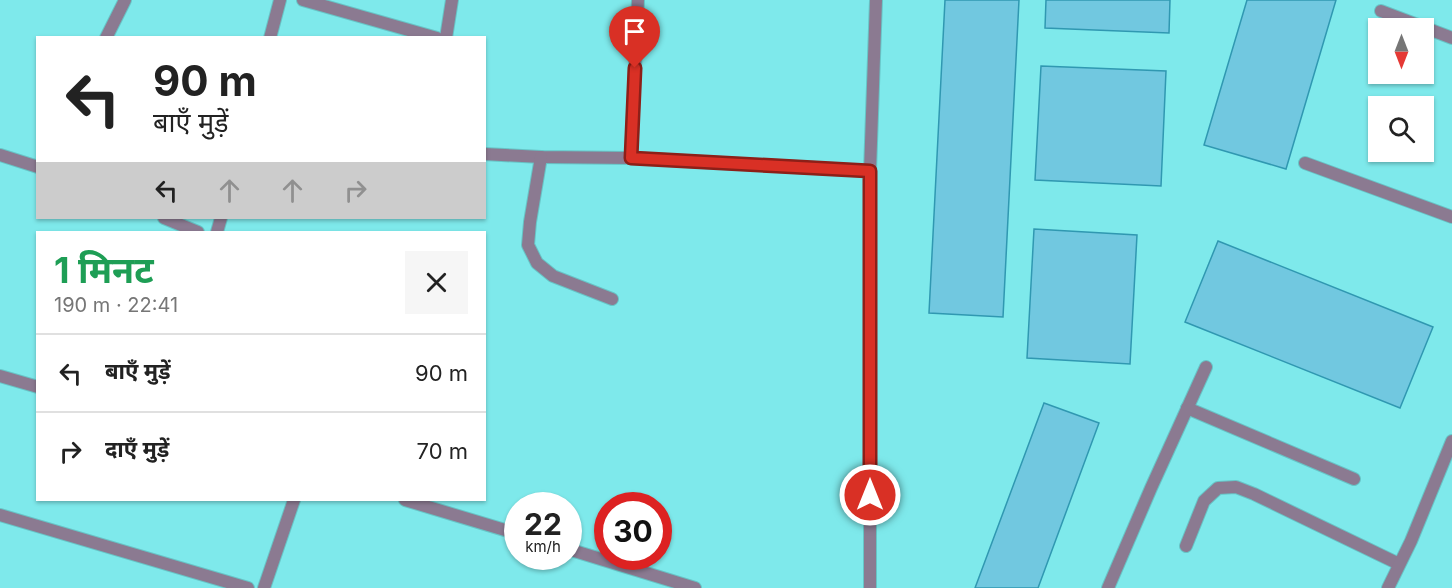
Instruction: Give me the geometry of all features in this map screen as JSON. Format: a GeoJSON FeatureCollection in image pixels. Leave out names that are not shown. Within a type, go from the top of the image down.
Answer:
{"type":"FeatureCollection","features":[{"type":"Feature","properties":{"kind":"street"},"geometry":{"type":"LineString","coordinates":[[106,36],[125,0]]}},
{"type":"Feature","properties":{"kind":"street"},"geometry":{"type":"LineString","coordinates":[[271,36],[280,0]]}},
{"type":"Feature","properties":{"kind":"street"},"geometry":{"type":"LineString","coordinates":[[303,0],[430,36]]}},
{"type":"Feature","properties":{"kind":"street"},"geometry":{"type":"LineString","coordinates":[[446,36],[452,0]]}},
{"type":"Feature","properties":{"kind":"street"},"geometry":{"type":"LineString","coordinates":[[631,158],[638,0]]}},
{"type":"Feature","properties":{"kind":"street"},"geometry":{"type":"LineString","coordinates":[[870,588],[870,171],[876,0]]}},
{"type":"Feature","properties":{"kind":"street"},"geometry":{"type":"LineString","coordinates":[[1381,11],[1452,38]]}},
{"type":"Feature","properties":{"kind":"street"},"geometry":{"type":"LineString","coordinates":[[486,154],[631,158],[870,171]]}},
{"type":"Feature","properties":{"kind":"street"},"geometry":{"type":"LineString","coordinates":[[0,155],[36,166]]}},
{"type":"Feature","properties":{"kind":"street"},"geometry":{"type":"LineString","coordinates":[[541,157],[528,245],[537,263],[553,276],[612,299]]}},
{"type":"Feature","properties":{"kind":"street"},"geometry":{"type":"LineString","coordinates":[[1305,163],[1452,217]]}},
{"type":"Feature","properties":{"kind":"street"},"geometry":{"type":"LineString","coordinates":[[166,219],[196,231]]}},
{"type":"Feature","properties":{"kind":"street"},"geometry":{"type":"LineString","coordinates":[[1108,588],[1206,367]]}},
{"type":"Feature","properties":{"kind":"street"},"geometry":{"type":"LineString","coordinates":[[0,376],[36,386]]}},
{"type":"Feature","properties":{"kind":"street"},"geometry":{"type":"LineString","coordinates":[[1187,408],[1354,479]]}},
{"type":"Feature","properties":{"kind":"street"},"geometry":{"type":"LineString","coordinates":[[1388,588],[1411,541],[1452,441]]}},
{"type":"Feature","properties":{"kind":"street"},"geometry":{"type":"LineString","coordinates":[[1186,546],[1204,501],[1218,488],[1236,487],[1400,564]]}},
{"type":"Feature","properties":{"kind":"street"},"geometry":{"type":"LineString","coordinates":[[264,588],[294,501]]}},
{"type":"Feature","properties":{"kind":"street"},"geometry":{"type":"LineString","coordinates":[[408,501],[504,530]]}},
{"type":"Feature","properties":{"kind":"street"},"geometry":{"type":"LineString","coordinates":[[0,514],[248,588]]}},
{"type":"Feature","properties":{"kind":"street"},"geometry":{"type":"LineString","coordinates":[[582,553],[695,588]]}},
{"type":"Feature","properties":{"kind":"building"},"geometry":{"type":"Polygon","coordinates":[[[945,0],[1019,0],[1003,317],[929,313],[945,0]]]}},
{"type":"Feature","properties":{"kind":"building"},"geometry":{"type":"Polygon","coordinates":[[[1046,0],[1170,0],[1169,33],[1045,28],[1046,0]]]}},
{"type":"Feature","properties":{"kind":"building"},"geometry":{"type":"Polygon","coordinates":[[[1247,0],[1336,0],[1286,169],[1204,145],[1247,0]]]}},
{"type":"Feature","properties":{"kind":"building"},"geometry":{"type":"Polygon","coordinates":[[[1041,66],[1166,71],[1161,186],[1035,180],[1041,66]]]}},
{"type":"Feature","properties":{"kind":"building"},"geometry":{"type":"Polygon","coordinates":[[[1034,229],[1137,235],[1130,364],[1027,358],[1034,229]]]}},
{"type":"Feature","properties":{"kind":"building"},"geometry":{"type":"Polygon","coordinates":[[[1218,241],[1433,327],[1400,408],[1185,322],[1218,241]]]}},
{"type":"Feature","properties":{"kind":"building"},"geometry":{"type":"Polygon","coordinates":[[[1044,403],[1099,423],[1038,588],[975,588],[1044,403]]]}},
{"type":"Feature","properties":{"kind":"route"},"geometry":{"type":"LineString","coordinates":[[635,68],[631,158],[870,171],[870,495]]}}]}
